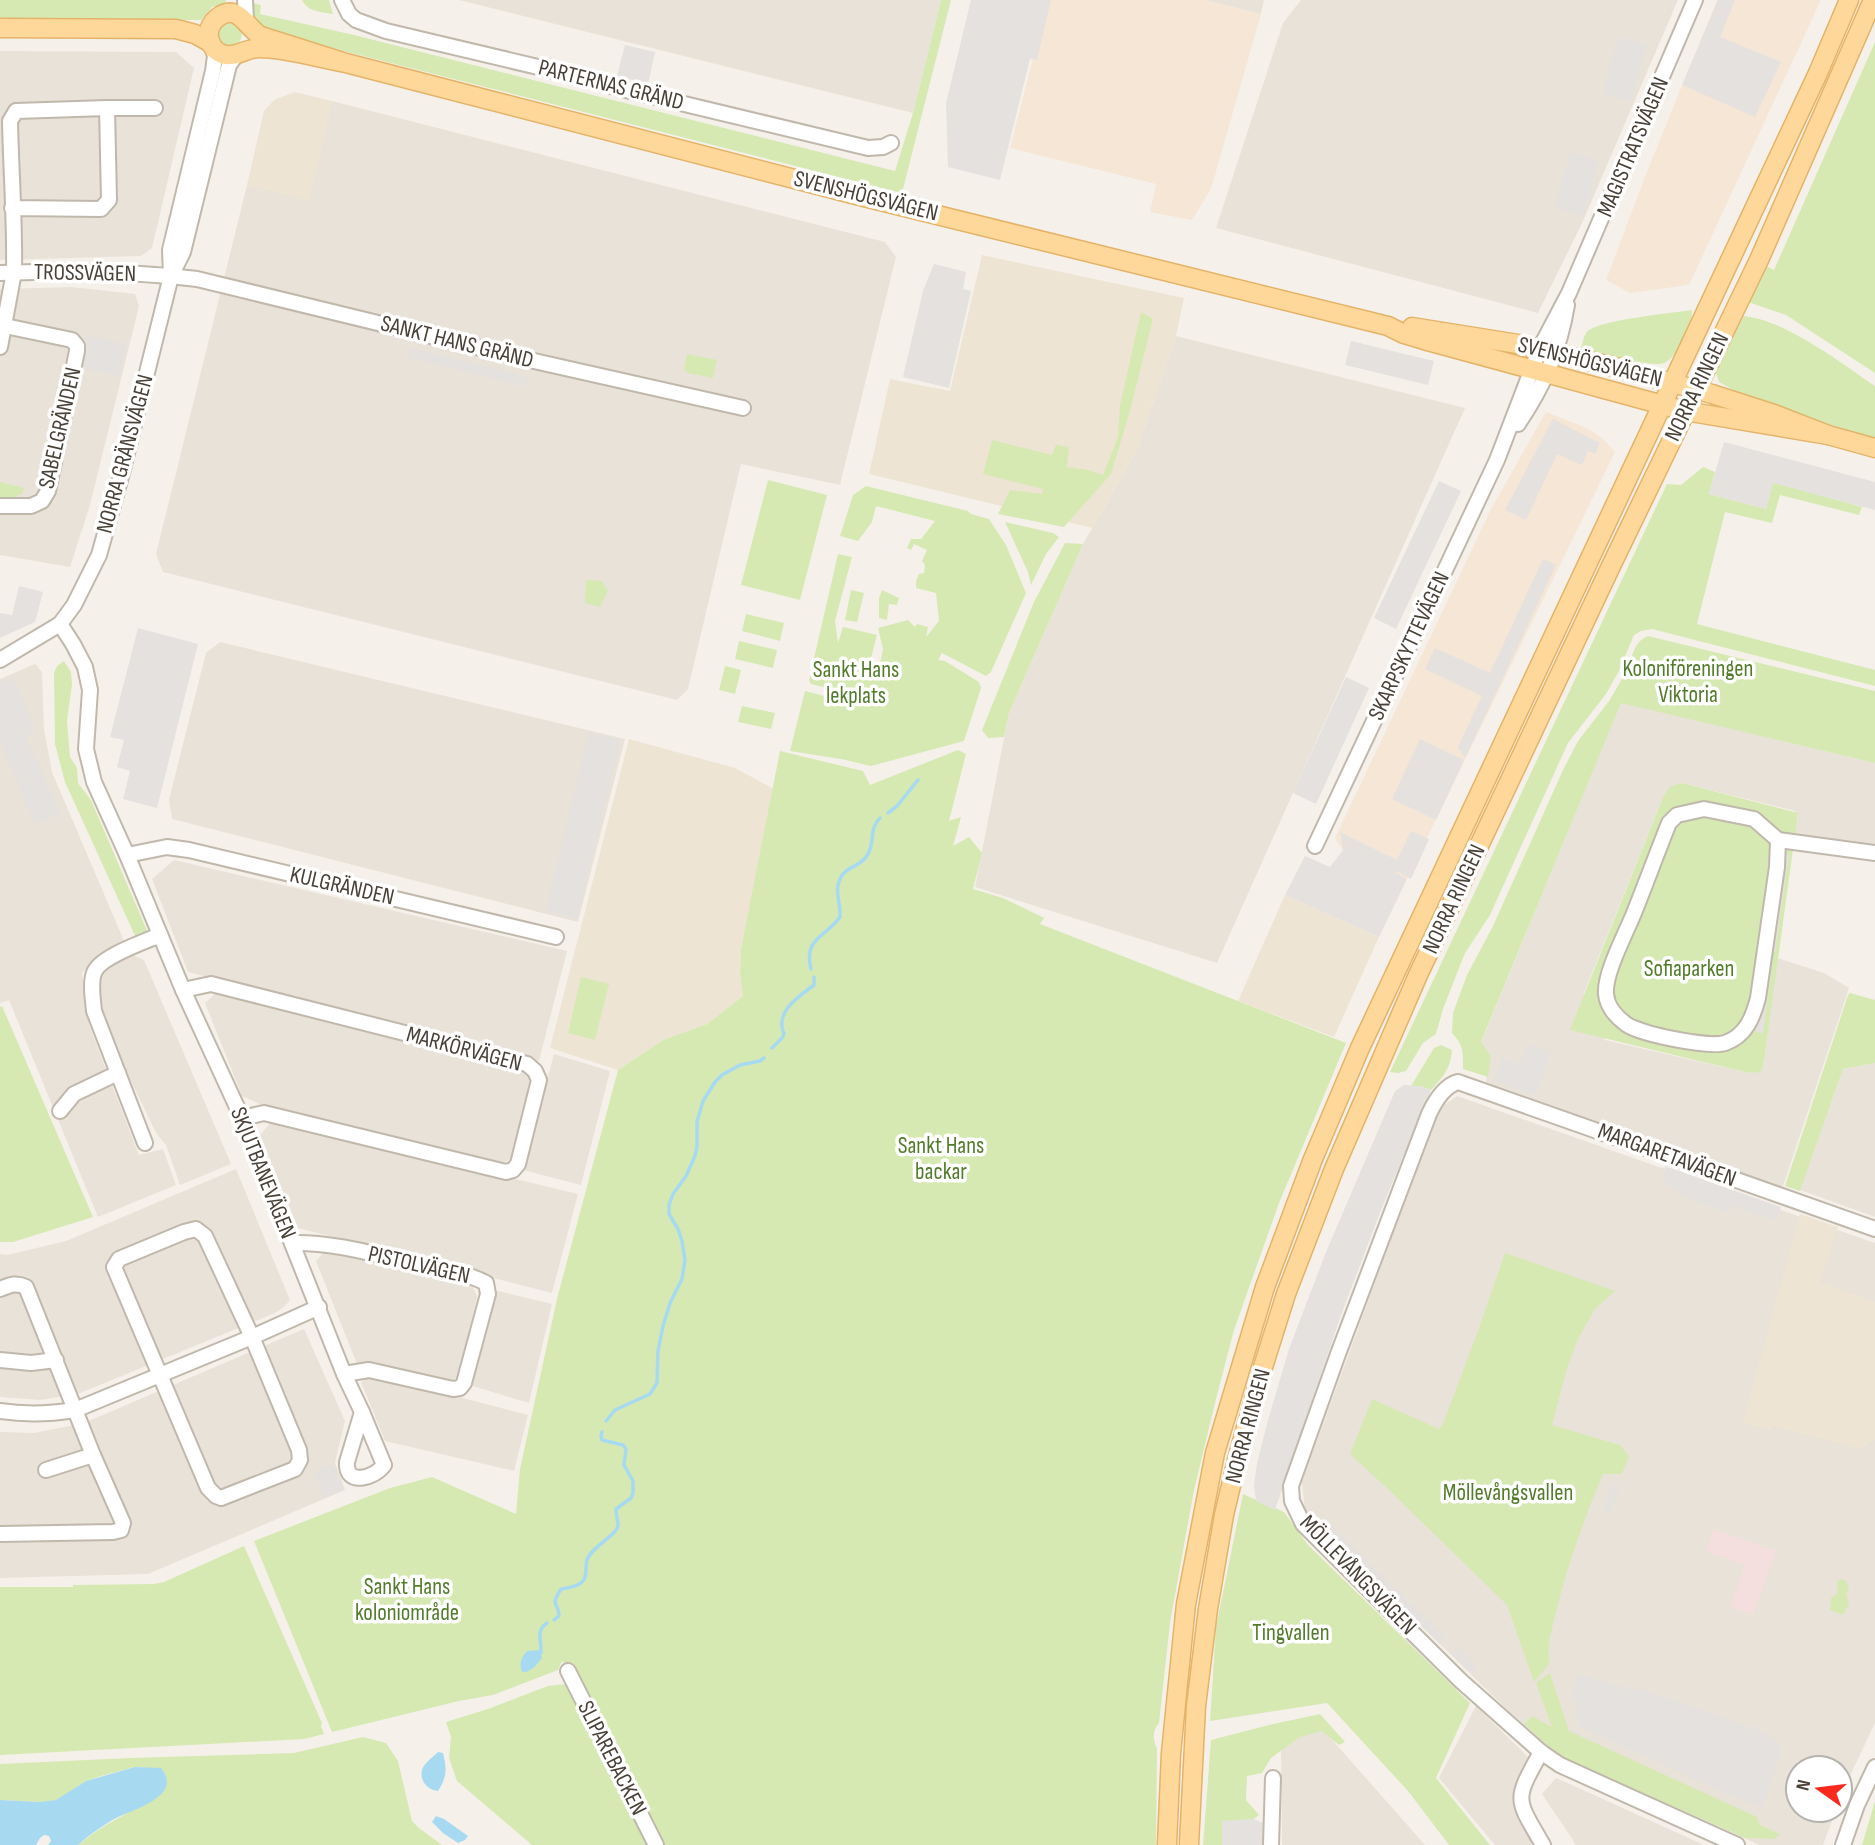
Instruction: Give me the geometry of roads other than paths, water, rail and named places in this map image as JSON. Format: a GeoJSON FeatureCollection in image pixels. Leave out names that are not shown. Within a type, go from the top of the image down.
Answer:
{"type":"FeatureCollection","features":[{"type":"Feature","properties":{"kind":"main road","name":"NORRA RINGEN"},"geometry":{"type":"LineString","coordinates":[[1167,1845],[1171,1753],[1186,1604],[1215,1453],[1265,1287],[1313,1159],[1360,1048],[1818,73],[1849,0]]}},
{"type":"Feature","properties":{"kind":"main road","name":"NORRA RINGEN"},"geometry":{"type":"LineString","coordinates":[[1189,1845],[1196,1706],[1210,1596],[1224,1516],[1263,1367],[1286,1294],[1334,1168],[1412,986],[1759,260],[1873,0]]}},
{"type":"Feature","properties":{"kind":"main road","name":"SVENSHÖGSVÄGEN"},"geometry":{"type":"LineString","coordinates":[[176,29],[225,10],[248,24],[261,36],[346,63],[851,193],[1388,326],[1404,334],[1539,373],[1685,411],[1828,435]]}},
{"type":"Feature","properties":{"kind":"main road"},"geometry":{"type":"LineString","coordinates":[[211,44],[209,29],[225,10]]}},
{"type":"Feature","properties":{"kind":"main road"},"geometry":{"type":"LineString","coordinates":[[240,52],[250,40],[248,24]]}},
{"type":"Feature","properties":{"kind":"main road","name":"SVENSHÖGSVÄGEN"},"geometry":{"type":"LineString","coordinates":[[0,27],[176,29],[195,34],[223,54],[267,48],[346,63]]}},
{"type":"Feature","properties":{"kind":"main road","name":"SVENSHÖGSVÄGEN"},"geometry":{"type":"LineString","coordinates":[[1388,326],[1406,326],[1547,350],[1696,390],[1774,414],[1828,435],[1875,448]]}},
{"type":"Feature","properties":{"kind":"street"},"geometry":{"type":"LineString","coordinates":[[245,0],[248,24]]}},
{"type":"Feature","properties":{"kind":"street","name":"PARTERNAS GRÄND"},"geometry":{"type":"LineString","coordinates":[[342,0],[349,14],[356,20],[386,31],[868,148],[883,147],[891,143]]}},
{"type":"Feature","properties":{"kind":"street","name":"MAGISTRATSVÄGEN"},"geometry":{"type":"LineString","coordinates":[[1547,350],[1695,0]]}},
{"type":"Feature","properties":{"kind":"street","name":"NORRA GRÄNSVÄGEN"},"geometry":{"type":"LineString","coordinates":[[171,276],[170,250],[213,71],[215,56],[211,44]]}},
{"type":"Feature","properties":{"kind":"street","name":"NORRA GRÄNSVÄGEN"},"geometry":{"type":"LineString","coordinates":[[60,624],[74,605],[99,555],[171,276],[183,252],[229,65],[240,52]]}},
{"type":"Feature","properties":{"kind":"street"},"geometry":{"type":"LineString","coordinates":[[12,208],[101,209],[106,206],[109,200],[107,108]]}},
{"type":"Feature","properties":{"kind":"street"},"geometry":{"type":"LineString","coordinates":[[0,347],[5,326],[12,208],[10,121],[16,111],[155,108]]}},
{"type":"Feature","properties":{"kind":"street","name":"TROSSVÄGEN"},"geometry":{"type":"LineString","coordinates":[[7,272],[171,276]]}},
{"type":"Feature","properties":{"kind":"street","name":"SANKT HANS GRÄND"},"geometry":{"type":"LineString","coordinates":[[171,276],[197,279],[521,358],[743,408]]}},
{"type":"Feature","properties":{"kind":"street","name":"SABELGRÄNDEN"},"geometry":{"type":"LineString","coordinates":[[0,506],[31,506],[42,501],[48,491],[77,358],[77,346],[72,340],[5,326]]}},
{"type":"Feature","properties":{"kind":"street","name":"SKARPSKYTTEVÄGEN"},"geometry":{"type":"LineString","coordinates":[[1315,846],[1539,373],[1547,350]]}},
{"type":"Feature","properties":{"kind":"street"},"geometry":{"type":"LineString","coordinates":[[0,660],[60,624]]}},
{"type":"Feature","properties":{"kind":"street","name":"SKJUTBANEVÄGEN"},"geometry":{"type":"LineString","coordinates":[[60,624],[85,667],[90,690],[86,750],[94,782],[183,990],[242,1118],[344,1374],[362,1412]]}},
{"type":"Feature","properties":{"kind":"street"},"geometry":{"type":"LineString","coordinates":[[1778,840],[1777,867],[1758,998],[1746,1029],[1726,1042],[1712,1044],[1678,1040],[1637,1030],[1616,1016],[1608,1003],[1606,984],[1669,823],[1677,815],[1704,808],[1754,819],[1778,840],[1875,853]]}},
{"type":"Feature","properties":{"kind":"street","name":"KULGRÄNDEN"},"geometry":{"type":"LineString","coordinates":[[127,855],[167,847],[189,850],[556,937]]}},
{"type":"Feature","properties":{"kind":"street"},"geometry":{"type":"LineString","coordinates":[[145,1143],[93,1011],[93,973],[99,964],[160,935]]}},
{"type":"Feature","properties":{"kind":"street","name":"MARKÖRVÄGEN"},"geometry":{"type":"LineString","coordinates":[[183,990],[211,984],[527,1064],[535,1071],[539,1080],[518,1164],[513,1170],[506,1172],[264,1113],[242,1118]]}},
{"type":"Feature","properties":{"kind":"street"},"geometry":{"type":"LineString","coordinates":[[60,1111],[74,1094],[118,1073]]}},
{"type":"Feature","properties":{"kind":"street","name":"MARGARETAVÄGEN"},"geometry":{"type":"LineString","coordinates":[[1458,1082],[1875,1229]]}},
{"type":"Feature","properties":{"kind":"street","name":"MÖLLEVÅNGSVÄGEN"},"geometry":{"type":"LineString","coordinates":[[1458,1082],[1452,1083],[1446,1089],[1429,1114],[1296,1470],[1291,1494],[1295,1508],[1303,1524],[1461,1681],[1541,1752],[1560,1765],[1737,1845]]}},
{"type":"Feature","properties":{"kind":"street"},"geometry":{"type":"LineString","coordinates":[[196,1229],[205,1236],[252,1337],[299,1450],[300,1460],[295,1469],[230,1495],[216,1496],[208,1488],[161,1376],[114,1267],[119,1259],[196,1229]]}},
{"type":"Feature","properties":{"kind":"street","name":"PISTOLVÄGEN"},"geometry":{"type":"LineString","coordinates":[[292,1243],[314,1242],[342,1247],[463,1275],[486,1283],[488,1294],[464,1383],[460,1388],[453,1390],[369,1370],[344,1374]]}},
{"type":"Feature","properties":{"kind":"street"},"geometry":{"type":"LineString","coordinates":[[0,1289],[13,1284],[26,1287],[123,1523],[121,1530],[113,1532],[0,1534]]}},
{"type":"Feature","properties":{"kind":"street"},"geometry":{"type":"LineString","coordinates":[[0,1411],[46,1414],[75,1410],[161,1376],[319,1307]]}},
{"type":"Feature","properties":{"kind":"street"},"geometry":{"type":"LineString","coordinates":[[0,1360],[31,1363],[56,1360]]}},
{"type":"Feature","properties":{"kind":"street"},"geometry":{"type":"LineString","coordinates":[[46,1470],[93,1455]]}},
{"type":"Feature","properties":{"kind":"street","name":"SLIPAREBACKEN"},"geometry":{"type":"LineString","coordinates":[[568,1671],[656,1845]]}},
{"type":"Feature","properties":{"kind":"street"},"geometry":{"type":"LineString","coordinates":[[1541,1752],[1520,1796],[1522,1808],[1543,1845]]}},
{"type":"Feature","properties":{"kind":"street"},"geometry":{"type":"LineString","coordinates":[[1843,1845],[1857,1805],[1875,1767]]}},
{"type":"Feature","properties":{"kind":"street"},"geometry":{"type":"LineString","coordinates":[[1272,1845],[1273,1778]]}},
{"type":"Feature","properties":{"kind":"water"},"geometry":{"type":"Polygon","coordinates":[[[539,1650],[542,1658],[531,1670],[522,1672],[522,1658],[527,1651],[539,1650]]]}},
{"type":"Feature","properties":{"kind":"water"},"geometry":{"type":"Polygon","coordinates":[[[438,1752],[443,1753],[446,1768],[438,1791],[425,1784],[421,1774],[425,1765],[438,1752]]]}},
{"type":"Feature","properties":{"kind":"water"},"geometry":{"type":"Polygon","coordinates":[[[135,1767],[161,1768],[167,1780],[161,1794],[149,1803],[114,1819],[78,1845],[48,1845],[51,1841],[49,1836],[44,1835],[36,1845],[0,1845],[0,1800],[56,1800],[86,1781],[135,1767]]]}},
{"type":"Feature","properties":{"kind":"water"},"geometry":{"type":"Polygon","coordinates":[[[436,1816],[468,1836],[458,1843],[432,1822],[436,1816]]]}},
{"type":"Feature","properties":{"kind":"waterway"},"geometry":{"type":"LineString","coordinates":[[888,813],[918,780]]}},
{"type":"Feature","properties":{"kind":"waterway"},"geometry":{"type":"LineString","coordinates":[[811,969],[809,959],[813,944],[840,917],[840,879],[846,871],[865,858],[870,849],[874,826],[880,818]]}},
{"type":"Feature","properties":{"kind":"waterway"},"geometry":{"type":"LineString","coordinates":[[772,1048],[784,1034],[782,1018],[785,1011],[814,985],[814,977]]}},
{"type":"Feature","properties":{"kind":"waterway"},"geometry":{"type":"LineString","coordinates":[[606,1421],[615,1410],[650,1394],[657,1383],[658,1351],[663,1326],[670,1303],[682,1279],[685,1260],[678,1229],[669,1214],[669,1205],[695,1156],[697,1122],[703,1101],[722,1075],[740,1065],[764,1058]]}},
{"type":"Feature","properties":{"kind":"waterway"},"geometry":{"type":"LineString","coordinates":[[554,1620],[559,1616],[555,1602],[557,1595],[561,1589],[575,1586],[584,1580],[587,1560],[616,1530],[616,1509],[631,1498],[633,1493],[633,1481],[624,1465],[626,1449],[623,1445],[602,1440],[602,1432]]}},
{"type":"Feature","properties":{"kind":"waterway"},"geometry":{"type":"LineString","coordinates":[[541,1653],[540,1633],[547,1623]]}},
{"type":"Feature","properties":{"kind":"park label","name":"Koloniföreningen Viktoria"},"geometry":{"type":"Point","coordinates":[1688,682]}},
{"type":"Feature","properties":{"kind":"park label","name":"Sankt Hans lekplats"},"geometry":{"type":"Point","coordinates":[856,683]}},
{"type":"Feature","properties":{"kind":"park label","name":"Sofiaparken"},"geometry":{"type":"Point","coordinates":[1689,969]}},
{"type":"Feature","properties":{"kind":"park label","name":"Sankt Hans backar"},"geometry":{"type":"Point","coordinates":[941,1159]}},
{"type":"Feature","properties":{"kind":"park label","name":"Möllevångsvallen"},"geometry":{"type":"Point","coordinates":[1508,1493]}},
{"type":"Feature","properties":{"kind":"park label","name":"Sankt Hans koloniområde"},"geometry":{"type":"Point","coordinates":[407,1600]}},
{"type":"Feature","properties":{"kind":"park label","name":"Tingvallen"},"geometry":{"type":"Point","coordinates":[1291,1633]}}]}
